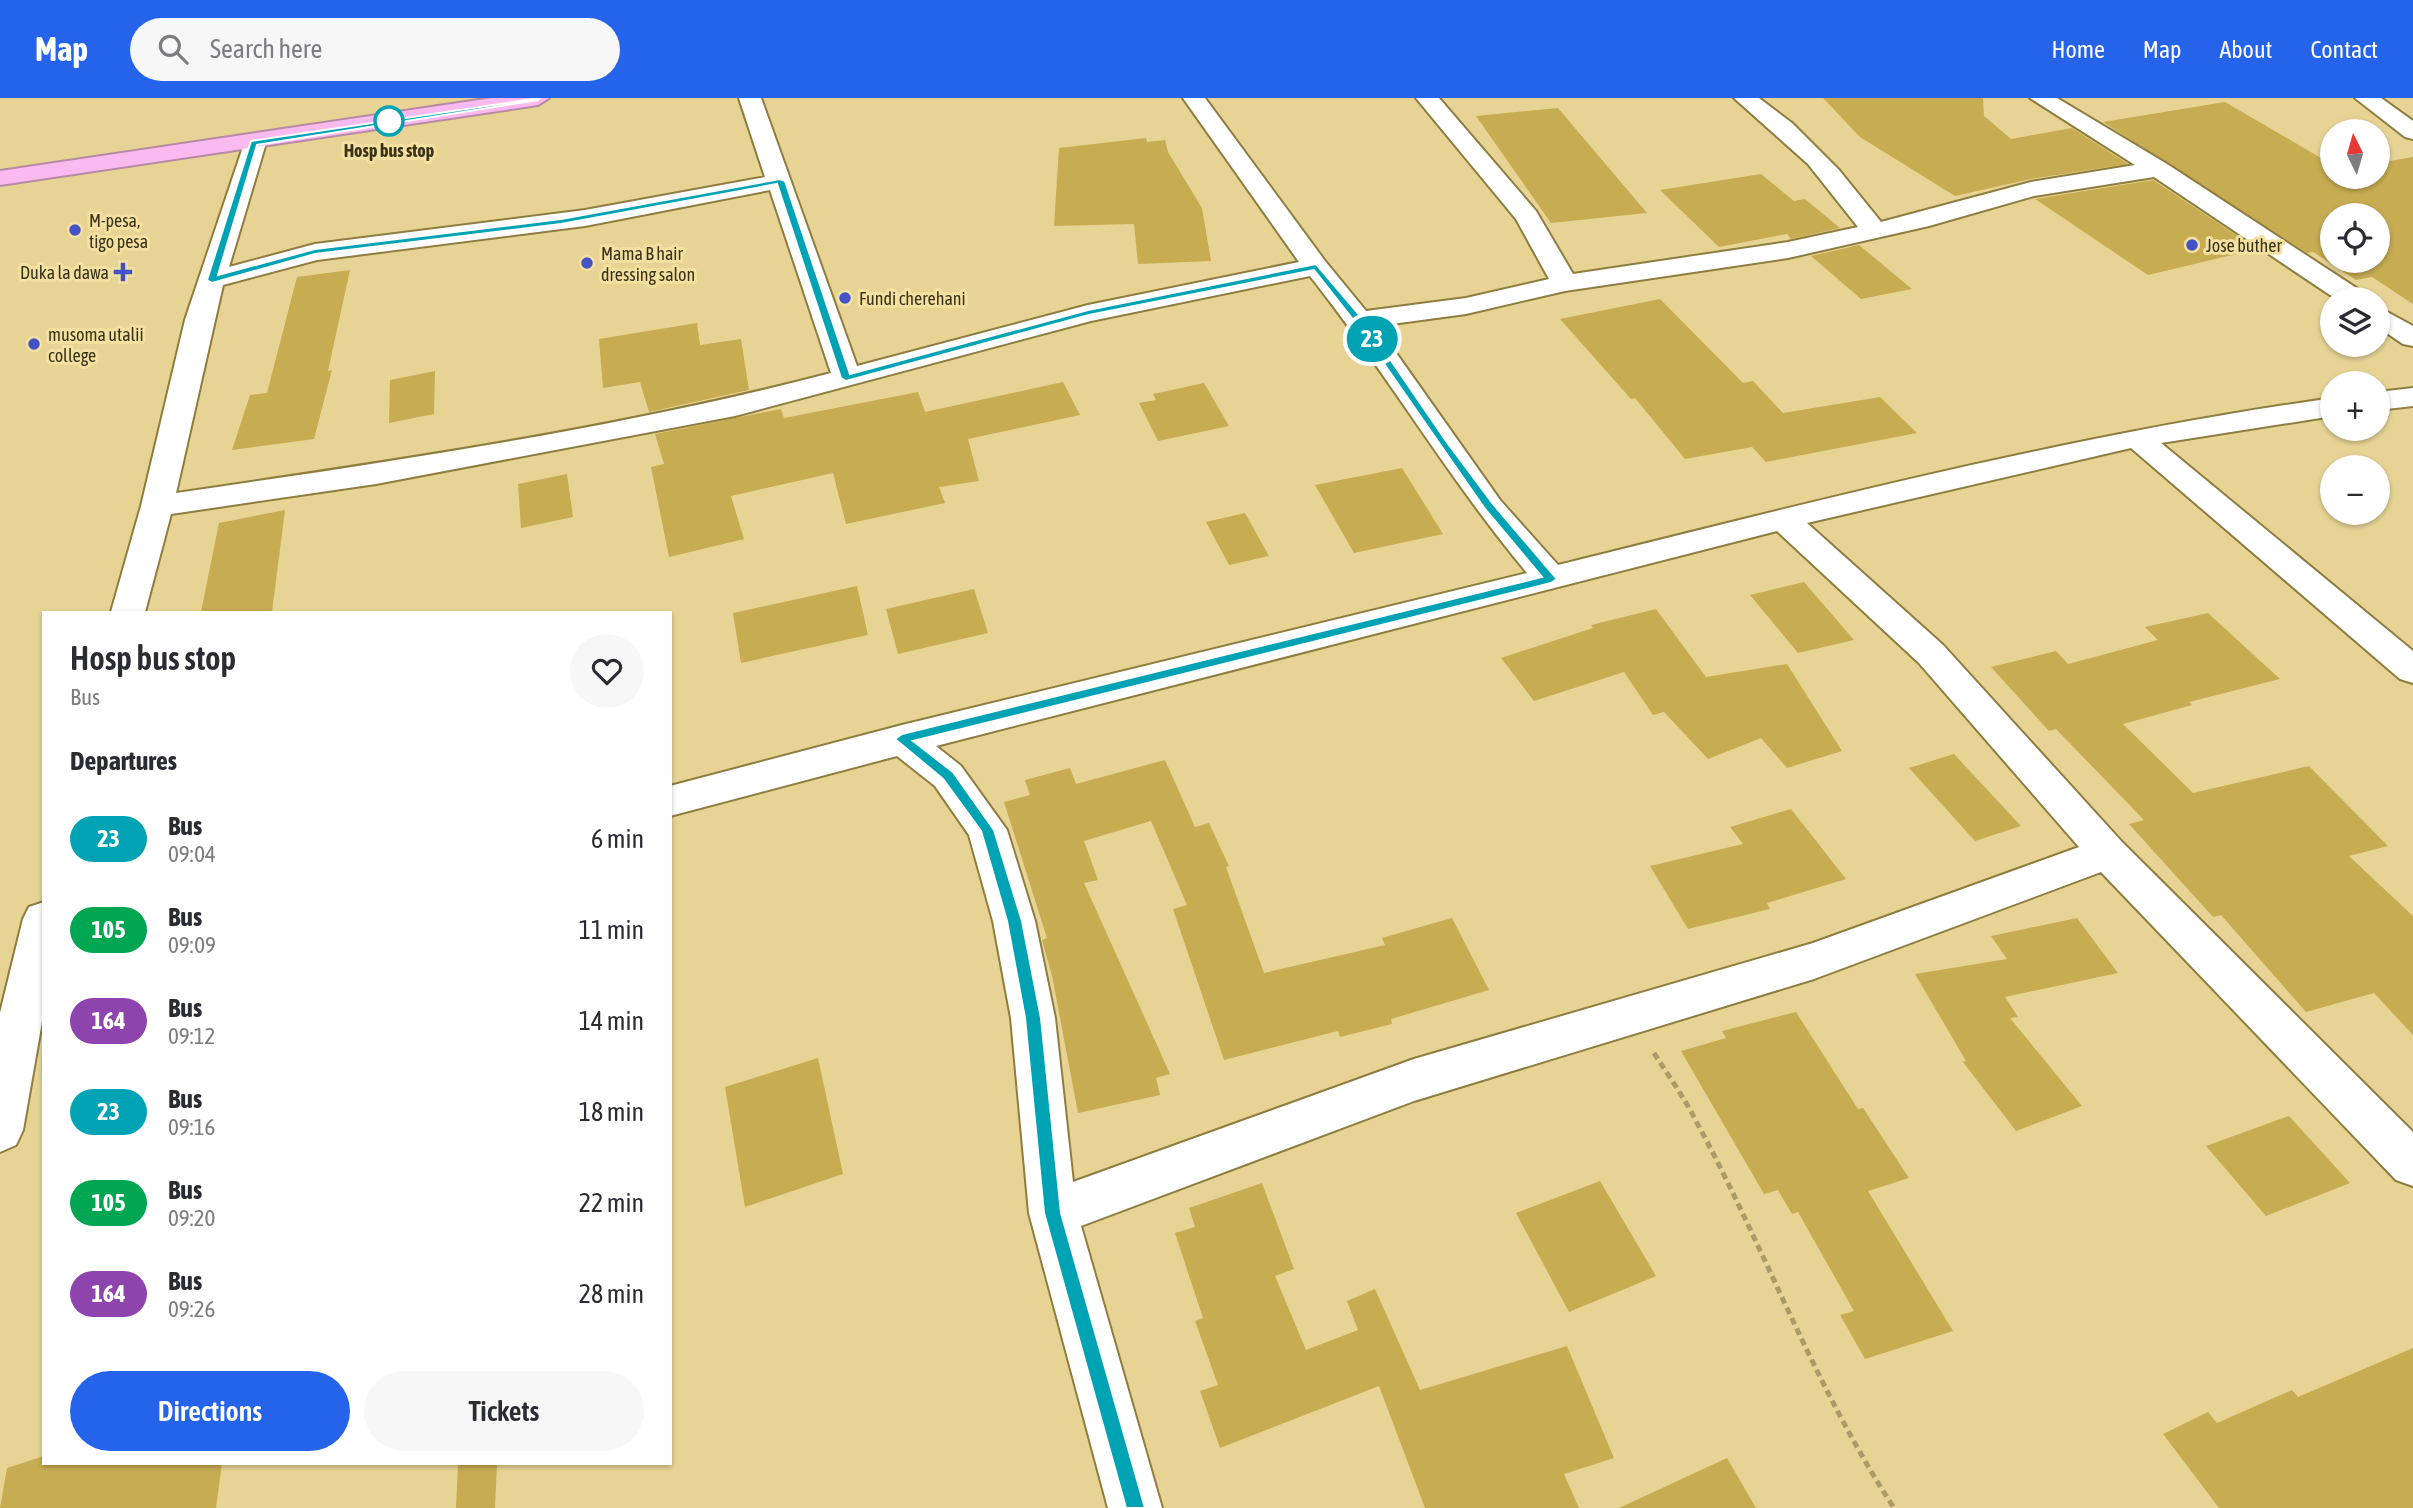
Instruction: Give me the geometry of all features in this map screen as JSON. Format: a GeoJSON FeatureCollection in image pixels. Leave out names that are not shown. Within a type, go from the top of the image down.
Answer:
{"type":"FeatureCollection","features":[{"type":"Feature","properties":{"kind":"highway"},"geometry":{"type":"LineString","coordinates":[[0,178],[254,143],[538,98]]}},
{"type":"Feature","properties":{"kind":"street"},"geometry":{"type":"LineString","coordinates":[[750,98],[846,378]]}},
{"type":"Feature","properties":{"kind":"street"},"geometry":{"type":"LineString","coordinates":[[1194,98],[1316,267],[1359,320],[1489,507],[1551,579]]}},
{"type":"Feature","properties":{"kind":"street"},"geometry":{"type":"LineString","coordinates":[[1427,98],[1527,216],[1565,283]]}},
{"type":"Feature","properties":{"kind":"street"},"geometry":{"type":"LineString","coordinates":[[1745,98],[1799,141],[1835,176],[1875,232]]}},
{"type":"Feature","properties":{"kind":"street"},"geometry":{"type":"LineString","coordinates":[[2041,98],[2158,169],[2336,287]]}},
{"type":"Feature","properties":{"kind":"street"},"geometry":{"type":"LineString","coordinates":[[2366,98],[2413,131]]}},
{"type":"Feature","properties":{"kind":"street"},"geometry":{"type":"LineString","coordinates":[[128,611],[157,506],[199,320],[254,143]]}},
{"type":"Feature","properties":{"kind":"street"},"geometry":{"type":"LineString","coordinates":[[1359,320],[1466,306],[1565,283],[1788,250],[1875,232],[2031,189],[2158,169]]}},
{"type":"Feature","properties":{"kind":"street"},"geometry":{"type":"LineString","coordinates":[[212,280],[315,251],[573,220],[780,181]]}},
{"type":"Feature","properties":{"kind":"street"},"geometry":{"type":"LineString","coordinates":[[157,506],[376,474],[735,407],[1088,313],[1316,267]]}},
{"type":"Feature","properties":{"kind":"street"},"geometry":{"type":"LineString","coordinates":[[2390,323],[2413,338]]}},
{"type":"Feature","properties":{"kind":"street"},"geometry":{"type":"LineString","coordinates":[[2390,400],[2413,397]]}},
{"type":"Feature","properties":{"kind":"street"},"geometry":{"type":"LineString","coordinates":[[672,800],[902,739],[1962,475],[2209,424],[2320,409]]}},
{"type":"Feature","properties":{"kind":"street"},"geometry":{"type":"LineString","coordinates":[[2138,439],[2413,670]]}},
{"type":"Feature","properties":{"kind":"street"},"geometry":{"type":"LineString","coordinates":[[1783,519],[1931,654],[2108,853],[2413,1164]]}},
{"type":"Feature","properties":{"kind":"street"},"geometry":{"type":"LineString","coordinates":[[902,739],[948,776],[987,830],[1014,921],[1033,1018],[1053,1213],[1135,1508]]}},
{"type":"Feature","properties":{"kind":"street"},"geometry":{"type":"LineString","coordinates":[[1053,1213],[1414,1080],[1814,961],[2108,853]]}},
{"type":"Feature","properties":{"kind":"street"},"geometry":{"type":"LineString","coordinates":[[0,1130],[36,971],[42,932]]}},
{"type":"Feature","properties":{"kind":"path"},"geometry":{"type":"LineString","coordinates":[[1631,1017],[1696,1120],[1800,1336],[1867,1466],[1894,1508]]}},
{"type":"Feature","properties":{"kind":"building"},"geometry":{"type":"Polygon","coordinates":[[[1823,98],[1983,98],[1984,116],[2011,139],[2072,128],[2128,164],[2031,179],[1955,196],[1860,137],[1823,98]]]}},
{"type":"Feature","properties":{"kind":"building"},"geometry":{"type":"Polygon","coordinates":[[[2225,102],[2320,157],[2320,189],[2390,189],[2390,161],[2413,157],[2413,304],[2372,277],[2356,280],[2345,273],[2390,273],[2390,203],[2320,203],[2320,257],[2313,252],[2307,253],[2103,122],[2225,102]]]}},
{"type":"Feature","properties":{"kind":"building"},"geometry":{"type":"Polygon","coordinates":[[[1558,108],[1647,213],[1551,223],[1476,116],[1558,108]]]}},
{"type":"Feature","properties":{"kind":"building"},"geometry":{"type":"Polygon","coordinates":[[[1146,138],[1147,142],[1165,140],[1168,152],[1202,208],[1211,261],[1138,264],[1134,224],[1054,226],[1059,148],[1146,138]]]}},
{"type":"Feature","properties":{"kind":"building"},"geometry":{"type":"Polygon","coordinates":[[[1761,174],[1794,201],[1805,199],[1840,228],[1791,239],[1787,234],[1719,247],[1660,190],[1761,174]]]}},
{"type":"Feature","properties":{"kind":"building"},"geometry":{"type":"Polygon","coordinates":[[[2153,180],[2257,249],[2148,275],[2035,199],[2153,180]]]}},
{"type":"Feature","properties":{"kind":"building"},"geometry":{"type":"Polygon","coordinates":[[[1859,245],[1912,289],[1861,299],[1811,256],[1859,245]]]}},
{"type":"Feature","properties":{"kind":"building"},"geometry":{"type":"Polygon","coordinates":[[[350,270],[328,371],[332,370],[314,439],[232,450],[250,395],[267,393],[297,277],[350,270]]]}},
{"type":"Feature","properties":{"kind":"building"},"geometry":{"type":"Polygon","coordinates":[[[1660,299],[1743,383],[1753,381],[1783,413],[1880,397],[1917,433],[1766,462],[1752,447],[1685,459],[1635,398],[1631,399],[1560,319],[1660,299]]]}},
{"type":"Feature","properties":{"kind":"building"},"geometry":{"type":"Polygon","coordinates":[[[697,323],[700,345],[741,339],[749,390],[649,412],[640,382],[603,388],[599,339],[697,323]]]}},
{"type":"Feature","properties":{"kind":"building"},"geometry":{"type":"Polygon","coordinates":[[[435,371],[434,414],[389,423],[390,380],[435,371]]]}},
{"type":"Feature","properties":{"kind":"building"},"geometry":{"type":"Polygon","coordinates":[[[1063,382],[1080,415],[968,439],[979,481],[939,487],[945,503],[846,524],[833,473],[731,496],[744,539],[669,557],[651,467],[664,464],[655,434],[781,409],[784,418],[918,392],[925,412],[1063,382]]]}},
{"type":"Feature","properties":{"kind":"building"},"geometry":{"type":"Polygon","coordinates":[[[1204,383],[1229,426],[1158,441],[1139,403],[1156,400],[1153,394],[1204,383]]]}},
{"type":"Feature","properties":{"kind":"building"},"geometry":{"type":"Polygon","coordinates":[[[1402,468],[1443,534],[1354,553],[1315,485],[1402,468]]]}},
{"type":"Feature","properties":{"kind":"building"},"geometry":{"type":"Polygon","coordinates":[[[567,474],[573,517],[521,528],[518,484],[567,474]]]}},
{"type":"Feature","properties":{"kind":"building"},"geometry":{"type":"Polygon","coordinates":[[[285,510],[272,611],[201,611],[219,523],[285,510]]]}},
{"type":"Feature","properties":{"kind":"building"},"geometry":{"type":"Polygon","coordinates":[[[1245,513],[1269,556],[1229,565],[1206,522],[1245,513]]]}},
{"type":"Feature","properties":{"kind":"building"},"geometry":{"type":"Polygon","coordinates":[[[1804,582],[1854,640],[1798,653],[1750,595],[1804,582]]]}},
{"type":"Feature","properties":{"kind":"building"},"geometry":{"type":"Polygon","coordinates":[[[857,586],[868,635],[741,663],[733,613],[857,586]]]}},
{"type":"Feature","properties":{"kind":"building"},"geometry":{"type":"Polygon","coordinates":[[[974,589],[988,633],[898,654],[886,609],[974,589]]]}},
{"type":"Feature","properties":{"kind":"building"},"geometry":{"type":"Polygon","coordinates":[[[1656,609],[1706,677],[1787,664],[1842,751],[1787,768],[1761,738],[1708,759],[1664,712],[1653,715],[1624,672],[1534,701],[1501,658],[1593,628],[1591,625],[1656,609]]]}},
{"type":"Feature","properties":{"kind":"building"},"geometry":{"type":"Polygon","coordinates":[[[2208,613],[2280,679],[2189,702],[2192,705],[2123,724],[2193,793],[2309,766],[2388,846],[2349,856],[2413,916],[2413,1035],[2374,993],[2306,1012],[2221,915],[2213,917],[2129,824],[2144,820],[2056,729],[2049,731],[1991,667],[2056,651],[2068,664],[2158,640],[2145,627],[2208,613]]]}},
{"type":"Feature","properties":{"kind":"building"},"geometry":{"type":"Polygon","coordinates":[[[1954,754],[2021,826],[1975,841],[1909,768],[1954,754]]]}},
{"type":"Feature","properties":{"kind":"building"},"geometry":{"type":"Polygon","coordinates":[[[1165,760],[1195,827],[1209,823],[1229,866],[1226,867],[1264,973],[1385,945],[1382,938],[1452,918],[1489,990],[1391,1019],[1392,1024],[1340,1037],[1338,1031],[1224,1060],[1173,909],[1187,905],[1151,821],[1084,841],[1098,880],[1084,883],[1170,1074],[1156,1078],[1160,1095],[1078,1113],[1052,976],[1042,940],[1047,938],[1004,802],[1030,795],[1025,780],[1070,768],[1076,784],[1165,760]]]}},
{"type":"Feature","properties":{"kind":"building"},"geometry":{"type":"Polygon","coordinates":[[[1791,809],[1846,879],[1767,903],[1770,909],[1688,929],[1650,866],[1743,844],[1730,827],[1791,809]]]}},
{"type":"Feature","properties":{"kind":"building"},"geometry":{"type":"Polygon","coordinates":[[[2077,918],[2118,973],[2005,997],[2018,1017],[2010,1018],[2082,1106],[2016,1131],[1963,1062],[1966,1061],[1915,974],[2007,959],[1991,936],[2077,918]]]}},
{"type":"Feature","properties":{"kind":"building"},"geometry":{"type":"Polygon","coordinates":[[[1796,1012],[1858,1109],[1863,1108],[1909,1178],[1868,1191],[1953,1331],[1865,1359],[1840,1315],[1854,1311],[1798,1212],[1792,1214],[1778,1190],[1764,1194],[1681,1051],[1726,1038],[1722,1031],[1796,1012]]]}},
{"type":"Feature","properties":{"kind":"building"},"geometry":{"type":"Polygon","coordinates":[[[818,1058],[843,1174],[745,1207],[725,1087],[818,1058]]]}},
{"type":"Feature","properties":{"kind":"building"},"geometry":{"type":"Polygon","coordinates":[[[2289,1116],[2350,1183],[2266,1216],[2206,1146],[2289,1116]]]}},
{"type":"Feature","properties":{"kind":"building"},"geometry":{"type":"Polygon","coordinates":[[[1600,1181],[1656,1276],[1569,1312],[1516,1213],[1600,1181]]]}},
{"type":"Feature","properties":{"kind":"building"},"geometry":{"type":"Polygon","coordinates":[[[1262,1183],[1294,1269],[1275,1276],[1306,1350],[1358,1330],[1347,1301],[1375,1289],[1420,1390],[1567,1346],[1614,1458],[1564,1474],[1579,1508],[1425,1508],[1379,1386],[1220,1448],[1200,1391],[1218,1385],[1195,1321],[1203,1318],[1175,1233],[1195,1227],[1189,1208],[1262,1183]]]}},
{"type":"Feature","properties":{"kind":"building"},"geometry":{"type":"Polygon","coordinates":[[[2413,1348],[2413,1508],[2219,1508],[2163,1434],[2208,1412],[2217,1423],[2292,1390],[2298,1397],[2413,1348]]]}},
{"type":"Feature","properties":{"kind":"building"},"geometry":{"type":"Polygon","coordinates":[[[42,1457],[42,1465],[222,1465],[216,1508],[0,1508],[7,1468],[42,1457]]]}},
{"type":"Feature","properties":{"kind":"building"},"geometry":{"type":"Polygon","coordinates":[[[1727,1458],[1756,1508],[1619,1508],[1727,1458]]]}},
{"type":"Feature","properties":{"kind":"building"},"geometry":{"type":"Polygon","coordinates":[[[458,1465],[497,1465],[495,1508],[456,1508],[458,1465]]]}},
{"type":"Feature","properties":{"kind":"bus line","name":"23"},"geometry":{"type":"LineString","coordinates":[[538,98],[254,143],[212,280],[239,270],[315,251],[561,221],[668,204],[780,181],[846,378],[1088,313],[1316,267],[1359,320],[1489,507],[1551,579],[902,739],[948,776],[987,830],[1014,921],[1033,1018],[1053,1213],[1135,1508]]}},
{"type":"Feature","properties":{"kind":"place","name":"Hosp bus stop"},"geometry":{"type":"Point","coordinates":[389,121]}},
{"type":"Feature","properties":{"kind":"place","name":"M-pesa, tigo pesa"},"geometry":{"type":"Point","coordinates":[75,230]}},
{"type":"Feature","properties":{"kind":"place","name":"Jose buther"},"geometry":{"type":"Point","coordinates":[2192,245]}},
{"type":"Feature","properties":{"kind":"place","name":"Mama B hair dressing salon"},"geometry":{"type":"Point","coordinates":[587,263]}},
{"type":"Feature","properties":{"kind":"place","name":"Duka la dawa"},"geometry":{"type":"Point","coordinates":[123,272]}},
{"type":"Feature","properties":{"kind":"place","name":"Fundi cherehani"},"geometry":{"type":"Point","coordinates":[845,298]}},
{"type":"Feature","properties":{"kind":"place","name":"musoma utalii college"},"geometry":{"type":"Point","coordinates":[34,344]}}]}
